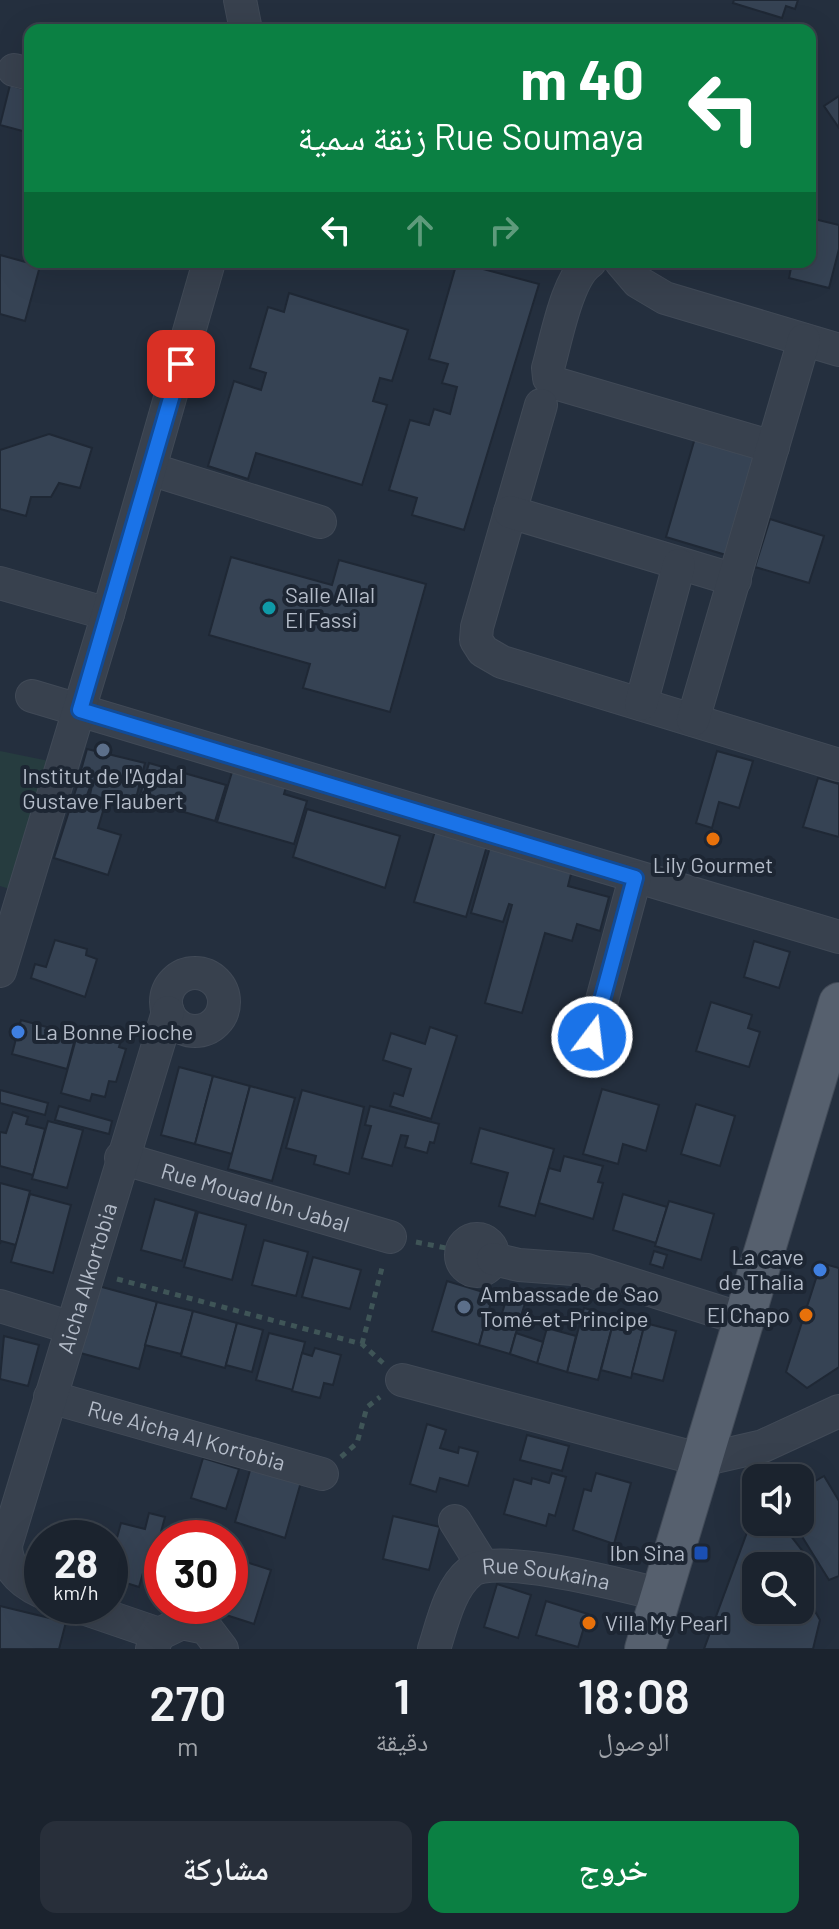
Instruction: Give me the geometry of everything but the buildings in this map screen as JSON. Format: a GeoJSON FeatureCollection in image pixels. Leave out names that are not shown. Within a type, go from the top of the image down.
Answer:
{"type":"FeatureCollection","features":[{"type":"Feature","properties":{"kind":"main road"},"geometry":{"type":"LineString","coordinates":[[645,1649],[839,1003]]}},
{"type":"Feature","properties":{"kind":"street"},"geometry":{"type":"LineString","coordinates":[[240,0],[245,24]]}},
{"type":"Feature","properties":{"kind":"street"},"geometry":{"type":"LineString","coordinates":[[0,971],[11,895],[80,710],[207,268]]}},
{"type":"Feature","properties":{"kind":"street"},"geometry":{"type":"LineString","coordinates":[[581,268],[548,368],[545,391],[477,627],[476,640],[483,651],[502,662],[839,765]]}},
{"type":"Feature","properties":{"kind":"street"},"geometry":{"type":"LineString","coordinates":[[626,268],[638,282],[665,298],[839,350]]}},
{"type":"Feature","properties":{"kind":"street"},"geometry":{"type":"LineString","coordinates":[[693,720],[804,340]]}},
{"type":"Feature","properties":{"kind":"street"},"geometry":{"type":"LineString","coordinates":[[545,391],[558,384],[773,447]]}},
{"type":"Feature","properties":{"kind":"street"},"geometry":{"type":"LineString","coordinates":[[150,469],[320,522]]}},
{"type":"Feature","properties":{"kind":"street"},"geometry":{"type":"LineString","coordinates":[[510,512],[735,580]]}},
{"type":"Feature","properties":{"kind":"street"},"geometry":{"type":"LineString","coordinates":[[641,704],[679,565]]}},
{"type":"Feature","properties":{"kind":"street"},"geometry":{"type":"LineString","coordinates":[[0,583],[108,614]]}},
{"type":"Feature","properties":{"kind":"street"},"geometry":{"type":"LineString","coordinates":[[32,696],[839,937]]}},
{"type":"Feature","properties":{"kind":"street"},"geometry":{"type":"LineString","coordinates":[[592,1037],[635,878]]}},
{"type":"Feature","properties":{"kind":"street","name":"Aicha Alkortobia"},"geometry":{"type":"LineString","coordinates":[[24,1583],[6,1557],[6,1545],[121,1158],[168,1012]]}},
{"type":"Feature","properties":{"kind":"street","name":"Rue Mouad Ibn Jabal"},"geometry":{"type":"LineString","coordinates":[[121,1158],[390,1237]]}},
{"type":"Feature","properties":{"kind":"street"},"geometry":{"type":"LineString","coordinates":[[461,1251],[464,1266],[477,1272],[484,1270],[493,1259],[519,1265],[587,1270],[745,1320]]}},
{"type":"Feature","properties":{"kind":"street"},"geometry":{"type":"LineString","coordinates":[[0,1306],[72,1328]]}},
{"type":"Feature","properties":{"kind":"street"},"geometry":{"type":"LineString","coordinates":[[402,1380],[702,1460],[763,1446],[839,1411]]}},
{"type":"Feature","properties":{"kind":"street","name":"Rue Aicha Al Kortobia"},"geometry":{"type":"LineString","coordinates":[[50,1397],[322,1474]]}},
{"type":"Feature","properties":{"kind":"street"},"geometry":{"type":"LineString","coordinates":[[455,1521],[483,1566]]}},
{"type":"Feature","properties":{"kind":"street","name":"Rue Soukaina"},"geometry":{"type":"LineString","coordinates":[[434,1649],[458,1586],[470,1571],[483,1566],[535,1569],[662,1595]]}},
{"type":"Feature","properties":{"kind":"street"},"geometry":{"type":"LineString","coordinates":[[116,1624],[156,1642],[182,1623],[195,1623],[215,1636],[222,1649]]}},
{"type":"Feature","properties":{"kind":"path"},"geometry":{"type":"LineString","coordinates":[[89,1272],[362,1344],[390,1237],[461,1251]]}},
{"type":"Feature","properties":{"kind":"path"},"geometry":{"type":"LineString","coordinates":[[322,1474],[357,1443],[367,1407],[402,1380]]}},
{"type":"Feature","properties":{"kind":"green space"},"geometry":{"type":"Polygon","coordinates":[[[0,751],[54,762],[13,890],[0,886],[0,751]]]}},
{"type":"Feature","properties":{"kind":"place","name":"Salle Allal El Fassi"},"geometry":{"type":"Point","coordinates":[269,608]}},
{"type":"Feature","properties":{"kind":"place","name":"Institut de l'Agdal Gustave Flaubert"},"geometry":{"type":"Point","coordinates":[103,750]}},
{"type":"Feature","properties":{"kind":"place","name":"Lily Gourmet"},"geometry":{"type":"Point","coordinates":[713,839]}},
{"type":"Feature","properties":{"kind":"place","name":"La Bonne Pioche"},"geometry":{"type":"Point","coordinates":[18,1032]}},
{"type":"Feature","properties":{"kind":"place","name":"La cave de Thalia"},"geometry":{"type":"Point","coordinates":[820,1270]}},
{"type":"Feature","properties":{"kind":"place","name":"Ambassade de Sao Tomé-et-Principe"},"geometry":{"type":"Point","coordinates":[464,1307]}},
{"type":"Feature","properties":{"kind":"place","name":"El Chapo"},"geometry":{"type":"Point","coordinates":[806,1315]}},
{"type":"Feature","properties":{"kind":"place","name":"Ibn Sina"},"geometry":{"type":"Point","coordinates":[701,1553]}},
{"type":"Feature","properties":{"kind":"place","name":"Villa My Pearl"},"geometry":{"type":"Point","coordinates":[589,1623]}},
{"type":"Feature","properties":{"kind":"route"},"geometry":{"type":"LineString","coordinates":[[181,364],[80,710],[635,878],[592,1037]]}}]}
